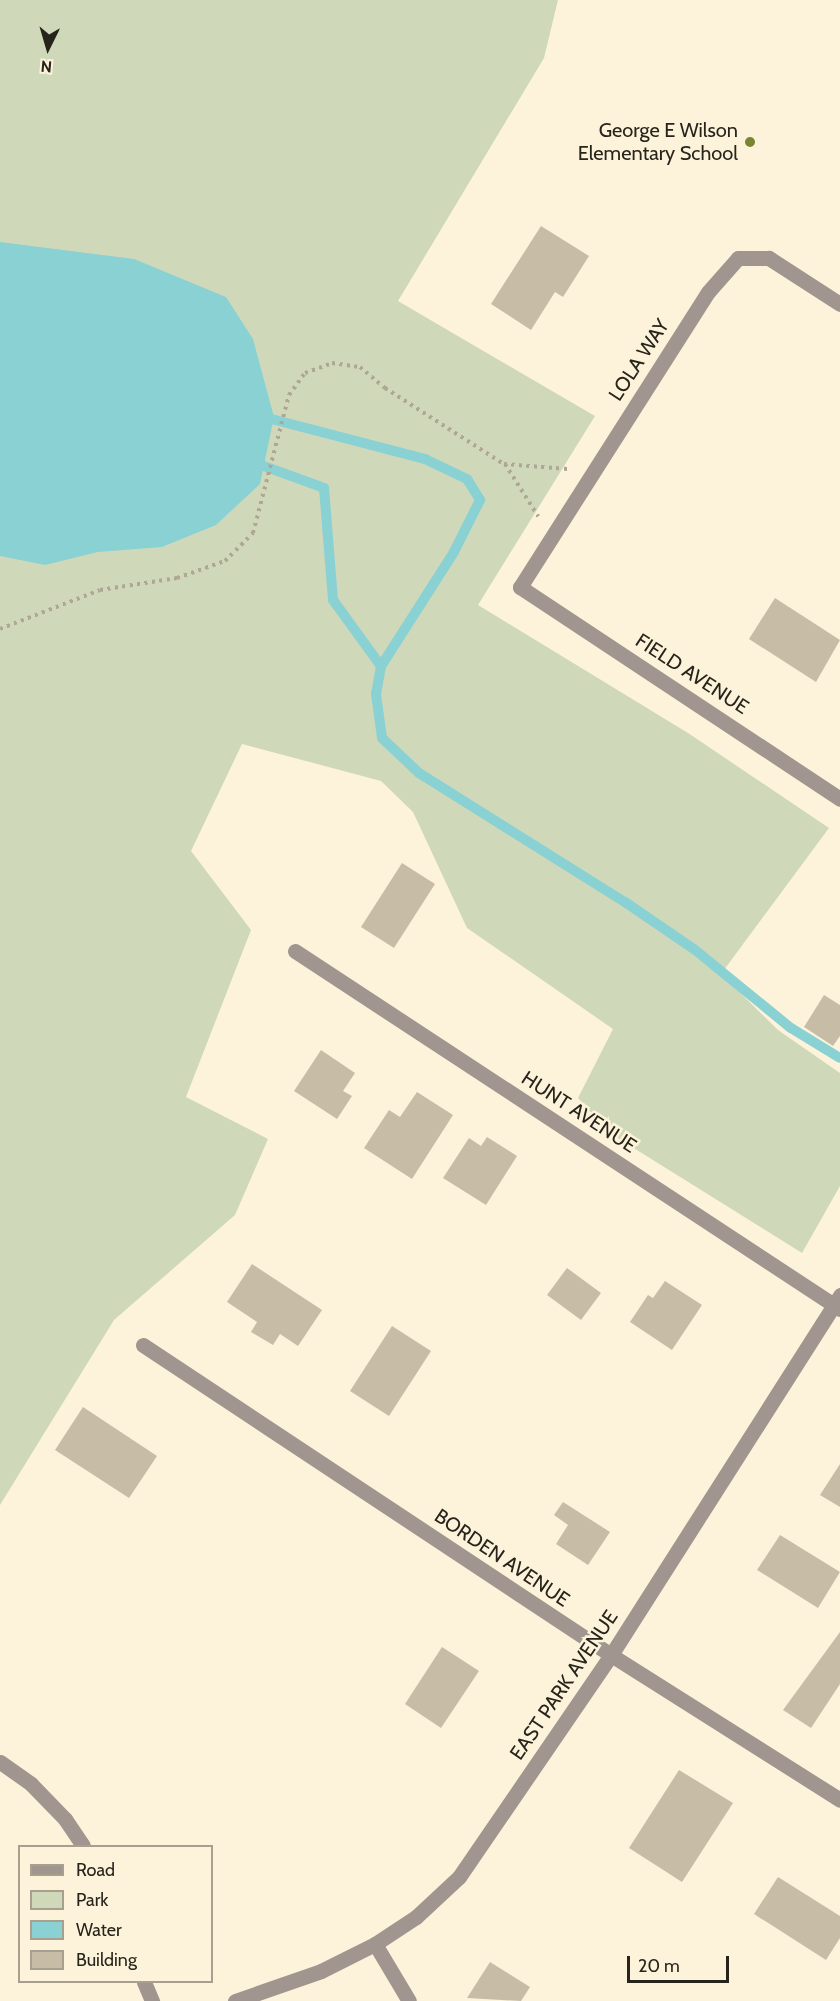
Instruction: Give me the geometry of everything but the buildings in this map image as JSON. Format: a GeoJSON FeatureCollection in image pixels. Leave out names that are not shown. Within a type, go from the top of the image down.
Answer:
{"type":"FeatureCollection","features":[{"type":"Feature","properties":{"kind":"street","name":"LOLA WAY"},"geometry":{"type":"LineString","coordinates":[[520,587],[708,292],[738,258],[769,258],[837,297]]}},
{"type":"Feature","properties":{"kind":"street","name":"FIELD AVENUE"},"geometry":{"type":"LineString","coordinates":[[520,587],[840,799]]}},
{"type":"Feature","properties":{"kind":"street","name":"HUNT AVENUE"},"geometry":{"type":"LineString","coordinates":[[295,951],[838,1303]]}},
{"type":"Feature","properties":{"kind":"street","name":"EAST PARK AVENUE"},"geometry":{"type":"LineString","coordinates":[[235,2001],[321,1971],[375,1944],[416,1917],[459,1877],[611,1655],[838,1303]]}},
{"type":"Feature","properties":{"kind":"street","name":"BORDEN AVENUE"},"geometry":{"type":"LineString","coordinates":[[143,1345],[611,1655],[840,1800]]}},
{"type":"Feature","properties":{"kind":"street"},"geometry":{"type":"LineString","coordinates":[[0,1762],[31,1784],[65,1819],[82,1845]]}},
{"type":"Feature","properties":{"kind":"street"},"geometry":{"type":"LineString","coordinates":[[375,1944],[409,2001]]}},
{"type":"Feature","properties":{"kind":"street"},"geometry":{"type":"LineString","coordinates":[[144,1983],[152,2001]]}},
{"type":"Feature","properties":{"kind":"path"},"geometry":{"type":"LineString","coordinates":[[0,628],[100,590],[177,578],[225,561],[254,533],[267,492],[289,395],[305,374],[333,363],[360,367],[386,388],[504,464],[551,538]]}},
{"type":"Feature","properties":{"kind":"path"},"geometry":{"type":"LineString","coordinates":[[504,464],[540,464],[592,473]]}},
{"type":"Feature","properties":{"kind":"green space"},"geometry":{"type":"Polygon","coordinates":[[[0,0],[558,0],[544,58],[398,301],[595,416],[478,605],[688,733],[829,828],[721,974],[778,1030],[840,1073],[840,1186],[802,1253],[608,1132],[578,1098],[613,1029],[467,928],[413,812],[381,781],[242,744],[191,851],[251,930],[186,1097],[268,1139],[235,1215],[114,1320],[0,1505],[0,0]]]}},
{"type":"Feature","properties":{"kind":"water"},"geometry":{"type":"Polygon","coordinates":[[[0,242],[134,259],[226,297],[253,339],[274,417],[260,484],[216,525],[162,547],[98,552],[45,565],[0,556],[0,242]]]}},
{"type":"Feature","properties":{"kind":"waterway"},"geometry":{"type":"LineString","coordinates":[[260,416],[425,459],[467,479],[480,500],[454,552],[381,666],[376,694],[382,738],[419,773],[625,902],[694,949],[791,1028],[840,1058]]}},
{"type":"Feature","properties":{"kind":"waterway"},"geometry":{"type":"LineString","coordinates":[[250,461],[324,488],[333,600],[381,666]]}},
{"type":"Feature","properties":{"kind":"place","name":"George E Wilson Elementary School"},"geometry":{"type":"Point","coordinates":[750,142]}}]}
